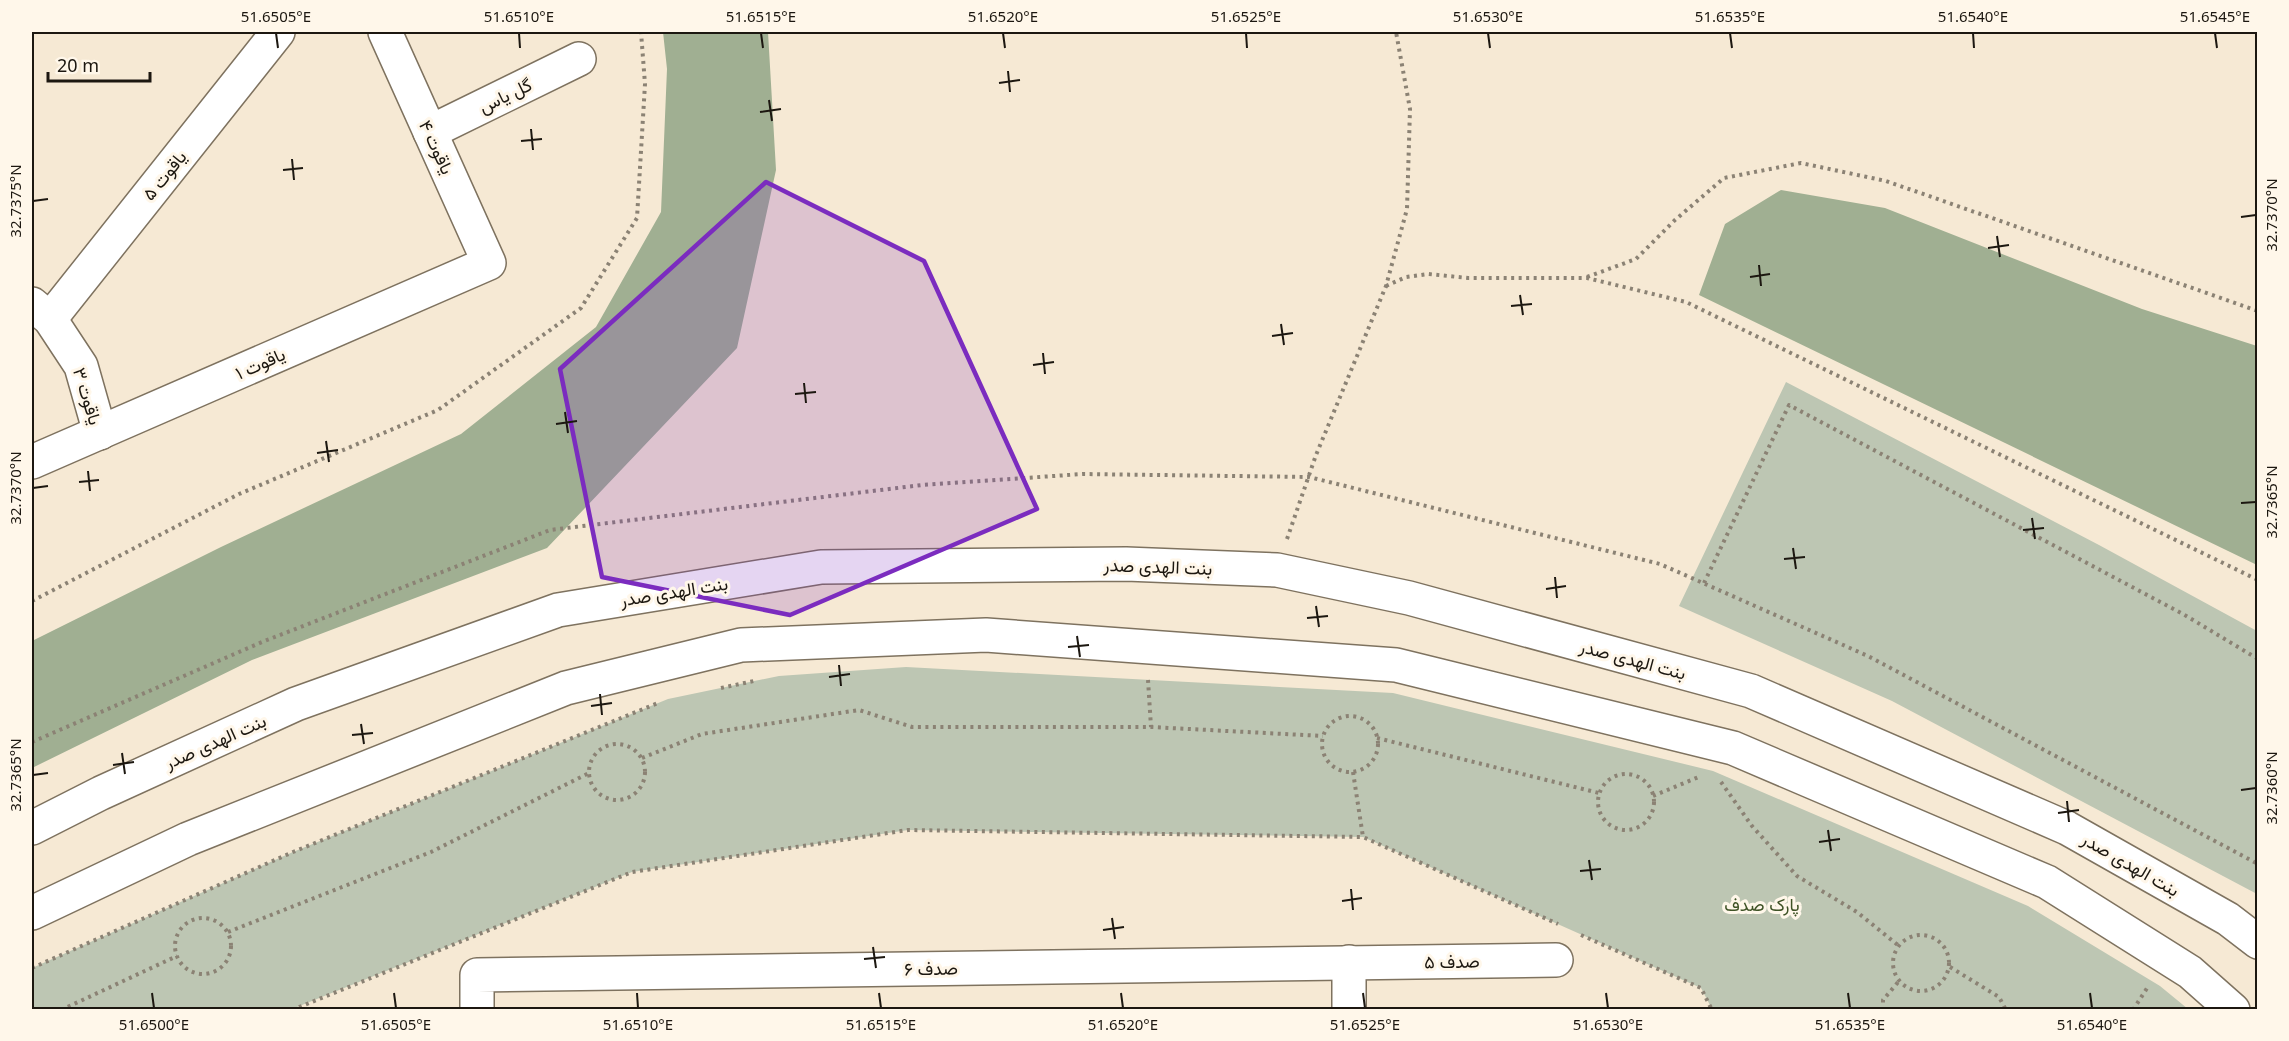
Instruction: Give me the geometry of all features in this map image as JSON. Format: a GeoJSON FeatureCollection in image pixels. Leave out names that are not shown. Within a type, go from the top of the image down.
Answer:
{"type":"FeatureCollection","features":[{"type":"Feature","properties":{"kind":"street","name":"یاقوت ۵"},"geometry":{"type":"LineString","coordinates":[[41,312],[278,32]]}},
{"type":"Feature","properties":{"kind":"street","name":"یاقوت ۴"},"geometry":{"type":"LineString","coordinates":[[386,32],[489,263]]}},
{"type":"Feature","properties":{"kind":"street","name":"گل یاس"},"geometry":{"type":"LineString","coordinates":[[430,132],[579,59]]}},
{"type":"Feature","properties":{"kind":"street","name":"یاقوت ۱"},"geometry":{"type":"LineString","coordinates":[[32,462],[489,263]]}},
{"type":"Feature","properties":{"kind":"street","name":"یاقوت ۳"},"geometry":{"type":"LineString","coordinates":[[41,312],[81,366],[100,433]]}},
{"type":"Feature","properties":{"kind":"street","name":"بنت الهدی صدر"},"geometry":{"type":"LineString","coordinates":[[32,828],[101,793],[296,704],[558,610],[821,567],[1126,564],[1277,570],[1409,598],[1751,691],[2067,828],[2228,919],[2258,942]]}},
{"type":"Feature","properties":{"kind":"street"},"geometry":{"type":"LineString","coordinates":[[32,913],[188,839],[566,688],[741,645],[986,635],[1396,664],[1712,757],[1733,748],[2047,882],[2190,972],[2233,1010]]}},
{"type":"Feature","properties":{"kind":"street","name":"صدف ۵"},"geometry":{"type":"LineString","coordinates":[[1349,962],[1556,960]]}},
{"type":"Feature","properties":{"kind":"street"},"geometry":{"type":"LineString","coordinates":[[1349,962],[1349,1010]]}},
{"type":"Feature","properties":{"kind":"street","name":"صدف ۶"},"geometry":{"type":"LineString","coordinates":[[477,1010],[477,975],[1349,962]]}},
{"type":"Feature","properties":{"kind":"path"},"geometry":{"type":"LineString","coordinates":[[32,601],[239,494],[438,410],[580,308],[637,218],[645,84],[641,32]]}},
{"type":"Feature","properties":{"kind":"path"},"geometry":{"type":"LineString","coordinates":[[1277,570],[1316,455],[1386,286],[1407,209],[1410,109],[1396,32]]}},
{"type":"Feature","properties":{"kind":"path"},"geometry":{"type":"LineString","coordinates":[[1587,278],[1636,259],[1675,220],[1724,178],[1802,164],[1886,181],[2258,311]]}},
{"type":"Feature","properties":{"kind":"path"},"geometry":{"type":"LineString","coordinates":[[1386,286],[1406,277],[1428,274],[1468,278],[1587,278],[1686,302],[2258,580]]}},
{"type":"Feature","properties":{"kind":"path"},"geometry":{"type":"LineString","coordinates":[[1704,583],[1790,405],[2182,614],[2258,659]]}},
{"type":"Feature","properties":{"kind":"path"},"geometry":{"type":"LineString","coordinates":[[1149,647],[1148,680],[1151,727]]}},
{"type":"Feature","properties":{"kind":"path"},"geometry":{"type":"LineString","coordinates":[[1148,680],[1159,680]]}},
{"type":"Feature","properties":{"kind":"path"},"geometry":{"type":"LineString","coordinates":[[712,690],[757,681]]}},
{"type":"Feature","properties":{"kind":"path"},"geometry":{"type":"LineString","coordinates":[[32,968],[292,852],[668,699]]}},
{"type":"Feature","properties":{"kind":"path"},"geometry":{"type":"LineString","coordinates":[[642,758],[702,734],[859,710],[912,727],[1151,727],[1323,736]]}},
{"type":"Feature","properties":{"kind":"path"},"geometry":{"type":"LineString","coordinates":[[1351,717],[1368,723],[1377,738],[1378,748],[1370,764],[1353,772],[1344,772],[1328,762],[1323,754],[1323,736],[1334,722],[1351,717]]}},
{"type":"Feature","properties":{"kind":"path"},"geometry":{"type":"LineString","coordinates":[[1377,738],[1599,793]]}},
{"type":"Feature","properties":{"kind":"path"},"geometry":{"type":"LineString","coordinates":[[619,744],[635,750],[642,758],[645,776],[643,784],[630,798],[611,800],[595,790],[589,773],[590,763],[595,755],[609,745],[619,744]]}},
{"type":"Feature","properties":{"kind":"path"},"geometry":{"type":"LineString","coordinates":[[1653,796],[1712,757],[1752,826],[1797,876],[1857,912],[1899,946]]}},
{"type":"Feature","properties":{"kind":"path"},"geometry":{"type":"LineString","coordinates":[[1353,772],[1363,837]]}},
{"type":"Feature","properties":{"kind":"path"},"geometry":{"type":"LineString","coordinates":[[228,932],[431,852],[589,773]]}},
{"type":"Feature","properties":{"kind":"path"},"geometry":{"type":"LineString","coordinates":[[1627,774],[1644,780],[1653,796],[1654,805],[1651,814],[1638,827],[1629,830],[1611,826],[1599,812],[1599,793],[1610,779],[1627,774]]}},
{"type":"Feature","properties":{"kind":"path"},"geometry":{"type":"LineString","coordinates":[[292,1010],[632,872],[908,830],[1363,837],[1559,925]]}},
{"type":"Feature","properties":{"kind":"path"},"geometry":{"type":"LineString","coordinates":[[196,919],[214,920],[228,932],[231,950],[229,959],[216,972],[207,974],[188,970],[177,956],[177,938],[181,929],[196,919]]}},
{"type":"Feature","properties":{"kind":"path"},"geometry":{"type":"LineString","coordinates":[[1581,934],[1701,988],[1712,1010]]}},
{"type":"Feature","properties":{"kind":"path"},"geometry":{"type":"LineString","coordinates":[[1914,936],[1932,937],[1946,949],[1950,967],[1947,976],[1934,989],[1915,991],[1906,988],[1899,981],[1893,964],[1899,946],[1914,936]]}},
{"type":"Feature","properties":{"kind":"path"},"geometry":{"type":"LineString","coordinates":[[61,1010],[177,956]]}},
{"type":"Feature","properties":{"kind":"path"},"geometry":{"type":"LineString","coordinates":[[1950,967],[1999,997],[2006,1010]]}},
{"type":"Feature","properties":{"kind":"path"},"geometry":{"type":"LineString","coordinates":[[1883,1010],[1883,1000],[1899,981]]}},
{"type":"Feature","properties":{"kind":"highlighted area"},"geometry":{"type":"Polygon","coordinates":[[[766,182],[924,261],[1037,509],[790,615],[602,577],[560,369],[766,182]]]}},
{"type":"Feature","properties":{"kind":"green space"},"geometry":{"type":"Polygon","coordinates":[[[663,32],[768,32],[776,170],[737,348],[547,548],[252,660],[32,768],[32,641],[221,547],[461,434],[596,327],[661,212],[667,69],[663,32]]]}},
{"type":"Feature","properties":{"kind":"green space"},"geometry":{"type":"Polygon","coordinates":[[[1781,190],[1885,208],[2142,309],[2257,346],[2257,565],[1699,295],[1725,224],[1781,190]]]}},
{"type":"Feature","properties":{"kind":"green space"},"geometry":{"type":"Polygon","coordinates":[[[1786,382],[2099,545],[2257,631],[2257,894],[1892,701],[1679,606],[1786,382]]]}},
{"type":"Feature","properties":{"kind":"green space","name":"پارک صدف"},"geometry":{"type":"Polygon","coordinates":[[[906,667],[1393,693],[1713,771],[2028,906],[2160,986],[2188,1009],[1712,1009],[1701,988],[1363,837],[908,830],[632,872],[292,1009],[32,1009],[32,968],[293,852],[668,699],[779,676],[906,667]]]}}]}
